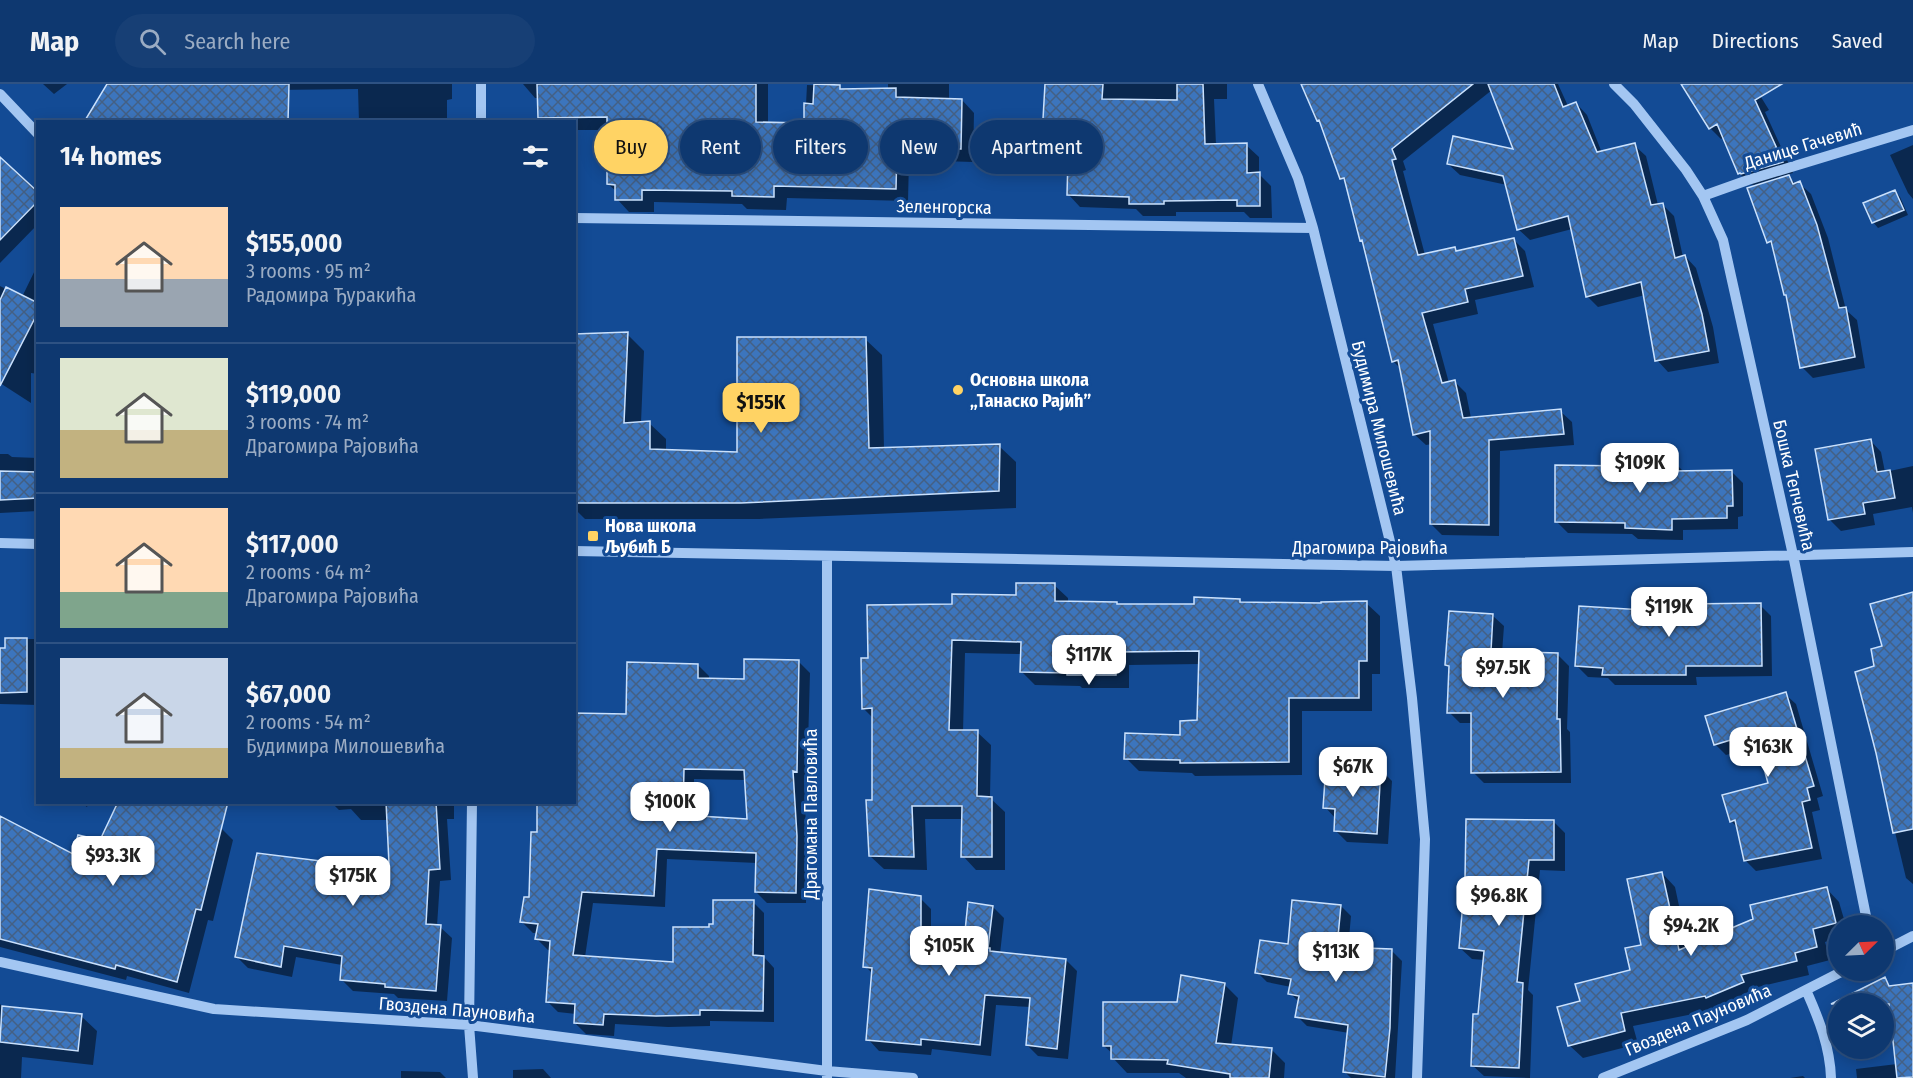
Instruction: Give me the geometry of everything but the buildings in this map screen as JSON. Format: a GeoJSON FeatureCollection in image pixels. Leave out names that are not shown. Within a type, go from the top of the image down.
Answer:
{"type":"FeatureCollection","features":[{"type":"Feature","properties":{"kind":"street"},"geometry":{"type":"LineString","coordinates":[[481,84],[481,120]]}},
{"type":"Feature","properties":{"kind":"street","name":"Будимира Милошевића"},"geometry":{"type":"LineString","coordinates":[[1258,84],[1298,178],[1313,228],[1396,566],[1412,698],[1425,839],[1417,1078]]}},
{"type":"Feature","properties":{"kind":"street","name":"Бошка Тепчевића"},"geometry":{"type":"LineString","coordinates":[[1614,84],[1634,104],[1686,170],[1703,196],[1723,240],[1793,555],[1866,915]]}},
{"type":"Feature","properties":{"kind":"street"},"geometry":{"type":"LineString","coordinates":[[0,94],[36,132]]}},
{"type":"Feature","properties":{"kind":"street","name":"Данице Гачевић"},"geometry":{"type":"LineString","coordinates":[[1703,196],[1913,130]]}},
{"type":"Feature","properties":{"kind":"street","name":"Зеленгорска"},"geometry":{"type":"LineString","coordinates":[[576,218],[1313,228]]}},
{"type":"Feature","properties":{"kind":"street"},"geometry":{"type":"LineString","coordinates":[[0,543],[36,544]]}},
{"type":"Feature","properties":{"kind":"street","name":"Драгомира Рајовића"},"geometry":{"type":"LineString","coordinates":[[576,551],[1396,566],[1913,552]]}},
{"type":"Feature","properties":{"kind":"street","name":"Драгомана Павловића"},"geometry":{"type":"LineString","coordinates":[[827,556],[827,1075]]}},
{"type":"Feature","properties":{"kind":"street"},"geometry":{"type":"LineString","coordinates":[[472,804],[469,1026],[473,1078]]}},
{"type":"Feature","properties":{"kind":"street"},"geometry":{"type":"LineString","coordinates":[[1894,946],[1913,936]]}},
{"type":"Feature","properties":{"kind":"street","name":"Гвоздена Пауновића"},"geometry":{"type":"LineString","coordinates":[[0,962],[214,1009],[469,1026],[827,1075],[913,1078]]}},
{"type":"Feature","properties":{"kind":"street","name":"Гвоздена Пауновића"},"geometry":{"type":"LineString","coordinates":[[1603,1078],[1747,1020],[1828,979]]}},
{"type":"Feature","properties":{"kind":"street"},"geometry":{"type":"LineString","coordinates":[[1806,990],[1827,1046],[1831,1078]]}},
{"type":"Feature","properties":{"kind":"place","name":"Основна школа „Танаско Рајић”"},"geometry":{"type":"Point","coordinates":[958,390]}},
{"type":"Feature","properties":{"kind":"place","name":"Нова школа Љубић Б"},"geometry":{"type":"Point","coordinates":[593,536]}}]}
